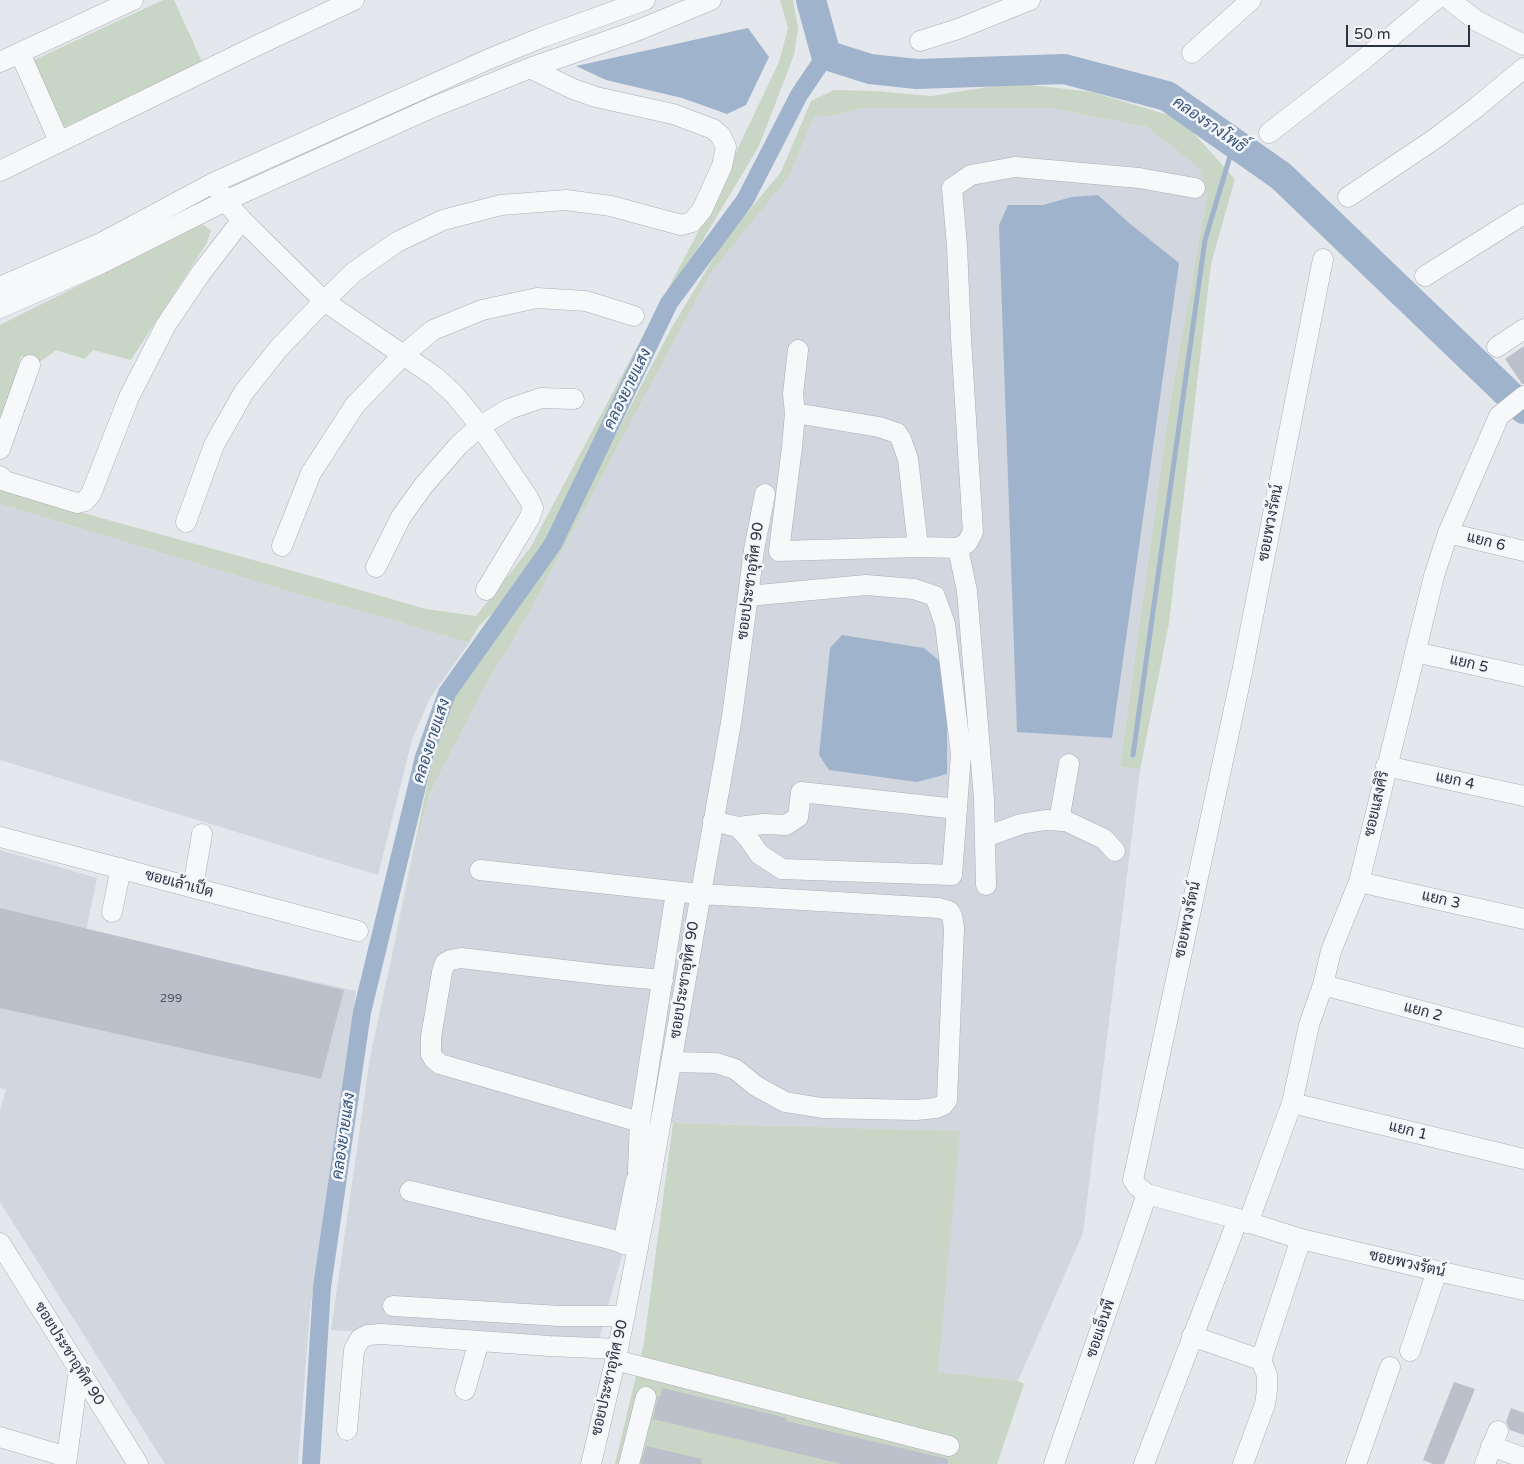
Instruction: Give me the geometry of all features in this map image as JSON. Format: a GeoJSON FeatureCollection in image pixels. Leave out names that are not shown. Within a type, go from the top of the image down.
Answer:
{"type":"FeatureCollection","features":[{"type":"Feature","properties":{"kind":"street"},"geometry":{"type":"LineString","coordinates":[[0,62],[133,0]]}},
{"type":"Feature","properties":{"kind":"street"},"geometry":{"type":"LineString","coordinates":[[0,171],[354,0]]}},
{"type":"Feature","properties":{"kind":"street"},"geometry":{"type":"LineString","coordinates":[[0,287],[101,242],[214,182],[489,59],[543,36],[645,0]]}},
{"type":"Feature","properties":{"kind":"street"},"geometry":{"type":"LineString","coordinates":[[0,308],[100,264],[225,201],[431,108],[530,68],[636,31],[711,0]]}},
{"type":"Feature","properties":{"kind":"street"},"geometry":{"type":"LineString","coordinates":[[920,41],[958,29],[1030,0]]}},
{"type":"Feature","properties":{"kind":"street"},"geometry":{"type":"LineString","coordinates":[[1192,53],[1251,0]]}},
{"type":"Feature","properties":{"kind":"street"},"geometry":{"type":"LineString","coordinates":[[1269,133],[1363,60],[1435,0]]}},
{"type":"Feature","properties":{"kind":"street"},"geometry":{"type":"LineString","coordinates":[[1450,0],[1477,22],[1524,45]]}},
{"type":"Feature","properties":{"kind":"street"},"geometry":{"type":"LineString","coordinates":[[20,53],[59,141]]}},
{"type":"Feature","properties":{"kind":"street"},"geometry":{"type":"LineString","coordinates":[[186,522],[214,445],[244,392],[279,348],[324,301],[354,272],[397,242],[444,220],[501,205],[566,200],[611,206],[681,226],[692,222],[702,210],[722,166],[726,147],[721,136],[713,130],[673,114],[596,97],[573,89],[530,68]]}},
{"type":"Feature","properties":{"kind":"street"},"geometry":{"type":"LineString","coordinates":[[1348,198],[1436,138],[1524,68]]}},
{"type":"Feature","properties":{"kind":"street"},"geometry":{"type":"LineString","coordinates":[[754,550],[779,551],[918,546],[958,548],[967,543],[973,532],[961,338],[958,246],[952,188],[971,175],[1016,168],[1139,178],[1195,188]]}},
{"type":"Feature","properties":{"kind":"street"},"geometry":{"type":"LineString","coordinates":[[214,182],[225,201],[242,220],[324,301],[434,376],[454,394],[480,426],[529,499],[533,508],[530,517],[486,590]]}},
{"type":"Feature","properties":{"kind":"street"},"geometry":{"type":"LineString","coordinates":[[1425,276],[1524,214]]}},
{"type":"Feature","properties":{"kind":"street"},"geometry":{"type":"LineString","coordinates":[[0,476],[5,481],[77,503],[85,501],[91,494],[129,397],[166,325],[201,273],[242,220]]}},
{"type":"Feature","properties":{"kind":"street","name":"ซอยพวงรัตน์"},"geometry":{"type":"LineString","coordinates":[[1323,259],[1242,672],[1133,1180],[1147,1194],[1302,1239],[1524,1290]]}},
{"type":"Feature","properties":{"kind":"street"},"geometry":{"type":"LineString","coordinates":[[282,546],[311,473],[355,405],[402,355],[433,330],[482,310],[537,298],[586,301],[634,316]]}},
{"type":"Feature","properties":{"kind":"street"},"geometry":{"type":"LineString","coordinates":[[1497,347],[1524,329]]}},
{"type":"Feature","properties":{"kind":"street"},"geometry":{"type":"LineString","coordinates":[[779,551],[792,447],[795,413],[793,394],[798,350]]}},
{"type":"Feature","properties":{"kind":"street"},"geometry":{"type":"LineString","coordinates":[[0,449],[30,365]]}},
{"type":"Feature","properties":{"kind":"street","name":"ซอยแสงศิริ"},"geometry":{"type":"LineString","coordinates":[[1144,1464],[1192,1336],[1243,1221],[1292,1103],[1309,1025],[1323,985],[1331,951],[1359,882],[1434,576],[1448,533],[1499,416],[1524,396]]}},
{"type":"Feature","properties":{"kind":"street"},"geometry":{"type":"LineString","coordinates":[[376,567],[401,518],[424,485],[458,446],[480,426],[509,409],[541,398],[574,399]]}},
{"type":"Feature","properties":{"kind":"street"},"geometry":{"type":"LineString","coordinates":[[795,413],[879,427],[897,433],[908,459],[918,546]]}},
{"type":"Feature","properties":{"kind":"street","name":"ซอยประชาอุทิศ 90"},"geometry":{"type":"LineString","coordinates":[[590,1464],[625,1316],[631,1246],[646,1212],[732,717],[754,550],[765,494]]}},
{"type":"Feature","properties":{"kind":"street","name":"แยก 6"},"geometry":{"type":"LineString","coordinates":[[1448,533],[1524,551]]}},
{"type":"Feature","properties":{"kind":"street"},"geometry":{"type":"LineString","coordinates":[[958,548],[967,591],[984,799],[986,885]]}},
{"type":"Feature","properties":{"kind":"street"},"geometry":{"type":"LineString","coordinates":[[738,827],[759,854],[782,869],[952,875],[961,754],[945,624],[935,596],[914,588],[866,585],[748,596]]}},
{"type":"Feature","properties":{"kind":"street","name":"แยก 5"},"geometry":{"type":"LineString","coordinates":[[1415,652],[1524,676]]}},
{"type":"Feature","properties":{"kind":"street"},"geometry":{"type":"LineString","coordinates":[[1059,821],[1069,764]]}},
{"type":"Feature","properties":{"kind":"street","name":"แยก 4"},"geometry":{"type":"LineString","coordinates":[[1386,766],[1524,796]]}},
{"type":"Feature","properties":{"kind":"street"},"geometry":{"type":"LineString","coordinates":[[713,821],[738,827],[764,824],[786,825],[798,817],[801,792],[957,809]]}},
{"type":"Feature","properties":{"kind":"street"},"geometry":{"type":"LineString","coordinates":[[985,837],[1020,824],[1046,820],[1066,821],[1104,839],[1116,851]]}},
{"type":"Feature","properties":{"kind":"street"},"geometry":{"type":"LineString","coordinates":[[193,887],[202,834]]}},
{"type":"Feature","properties":{"kind":"street","name":"ซอยเล้าเป็ด"},"geometry":{"type":"LineString","coordinates":[[0,837],[358,931]]}},
{"type":"Feature","properties":{"kind":"street"},"geometry":{"type":"LineString","coordinates":[[112,912],[121,868]]}},
{"type":"Feature","properties":{"kind":"street"},"geometry":{"type":"LineString","coordinates":[[480,870],[700,894],[939,908],[949,911],[952,916],[954,928],[947,1100],[943,1105],[936,1108],[916,1110],[822,1108],[786,1102],[756,1086],[735,1069],[716,1063],[672,1062]]}},
{"type":"Feature","properties":{"kind":"street","name":"แยก 3"},"geometry":{"type":"LineString","coordinates":[[1359,882],[1524,919]]}},
{"type":"Feature","properties":{"kind":"street"},"geometry":{"type":"LineString","coordinates":[[410,1191],[606,1238],[631,1246],[640,1122],[676,892]]}},
{"type":"Feature","properties":{"kind":"street"},"geometry":{"type":"LineString","coordinates":[[640,1122],[440,1064],[431,1054],[432,1028],[445,963],[461,958],[663,980]]}},
{"type":"Feature","properties":{"kind":"street","name":"แยก 2"},"geometry":{"type":"LineString","coordinates":[[1323,985],[1524,1038]]}},
{"type":"Feature","properties":{"kind":"street","name":"แยก 1"},"geometry":{"type":"LineString","coordinates":[[1292,1103],[1524,1159]]}},
{"type":"Feature","properties":{"kind":"street"},"geometry":{"type":"LineString","coordinates":[[638,1170],[646,1212]]}},
{"type":"Feature","properties":{"kind":"street","name":"ซอยเอ็นพี"},"geometry":{"type":"LineString","coordinates":[[1054,1464],[1147,1194]]}},
{"type":"Feature","properties":{"kind":"street"},"geometry":{"type":"LineString","coordinates":[[1244,1464],[1265,1404],[1267,1375],[1262,1360],[1302,1239]]}},
{"type":"Feature","properties":{"kind":"street","name":"ซอยประชาอุทิศ 90"},"geometry":{"type":"LineString","coordinates":[[0,1243],[138,1464]]}},
{"type":"Feature","properties":{"kind":"street"},"geometry":{"type":"LineString","coordinates":[[1410,1351],[1437,1271]]}},
{"type":"Feature","properties":{"kind":"street"},"geometry":{"type":"LineString","coordinates":[[393,1306],[560,1316],[625,1316]]}},
{"type":"Feature","properties":{"kind":"street"},"geometry":{"type":"LineString","coordinates":[[348,1430],[354,1350],[360,1340],[368,1335],[381,1334],[617,1354],[949,1446]]}},
{"type":"Feature","properties":{"kind":"street"},"geometry":{"type":"LineString","coordinates":[[1192,1336],[1262,1360]]}},
{"type":"Feature","properties":{"kind":"street"},"geometry":{"type":"LineString","coordinates":[[464,1390],[479,1341]]}},
{"type":"Feature","properties":{"kind":"street"},"geometry":{"type":"LineString","coordinates":[[1356,1464],[1390,1367]]}},
{"type":"Feature","properties":{"kind":"street"},"geometry":{"type":"LineString","coordinates":[[0,1437],[66,1460],[79,1370]]}},
{"type":"Feature","properties":{"kind":"street"},"geometry":{"type":"LineString","coordinates":[[629,1464],[646,1397]]}},
{"type":"Feature","properties":{"kind":"street"},"geometry":{"type":"LineString","coordinates":[[1491,1447],[1524,1458]]}},
{"type":"Feature","properties":{"kind":"shaded area"},"geometry":{"type":"Polygon","coordinates":[[[862,108],[1050,108],[1147,127],[1200,169],[1207,196],[1169,409],[1120,765],[1140,770],[1083,1233],[1018,1381],[938,1372],[959,1131],[654,1121],[638,1196],[598,1343],[331,1330],[370,1058],[418,834],[430,793],[485,686],[524,622],[710,274],[788,178],[815,115],[828,117],[862,108]]]}},
{"type":"Feature","properties":{"kind":"shaded area"},"geometry":{"type":"Polygon","coordinates":[[[0,504],[301,595],[469,643],[430,698],[412,740],[378,875],[0,760],[0,504]]]}},
{"type":"Feature","properties":{"kind":"shaded area"},"geometry":{"type":"Polygon","coordinates":[[[0,850],[97,878],[86,931],[356,991],[310,1310],[298,1464],[165,1464],[0,1202],[0,1111],[6,1089],[0,1088],[0,850]]]}},
{"type":"Feature","properties":{"kind":"green space"},"geometry":{"type":"Polygon","coordinates":[[[163,0],[174,0],[203,64],[63,128],[32,61],[163,0]]]}},
{"type":"Feature","properties":{"kind":"green space"},"geometry":{"type":"Polygon","coordinates":[[[780,0],[793,0],[798,29],[794,55],[759,146],[680,278],[543,554],[503,603],[479,626],[469,643],[301,595],[0,504],[0,490],[426,609],[476,616],[530,548],[696,236],[779,62],[788,28],[780,0]]]}},
{"type":"Feature","properties":{"kind":"green space"},"geometry":{"type":"Polygon","coordinates":[[[1014,83],[1092,92],[1181,119],[1235,179],[1211,264],[1169,623],[1140,770],[1120,766],[1169,409],[1207,196],[1200,169],[1147,127],[1050,108],[862,108],[828,117],[815,115],[788,178],[710,274],[524,622],[485,686],[430,793],[418,834],[391,957],[440,724],[455,695],[562,537],[672,327],[726,238],[781,172],[811,101],[834,90],[875,91],[931,96],[1014,83]]]}},
{"type":"Feature","properties":{"kind":"green space"},"geometry":{"type":"Polygon","coordinates":[[[202,224],[211,230],[207,243],[131,360],[93,350],[85,359],[56,350],[40,362],[21,356],[0,431],[0,325],[202,224]]]}},
{"type":"Feature","properties":{"kind":"green space"},"geometry":{"type":"Polygon","coordinates":[[[673,1123],[960,1131],[938,1372],[1018,1381],[1024,1384],[997,1464],[615,1464],[644,1342],[673,1123]]]}},
{"type":"Feature","properties":{"kind":"water"},"geometry":{"type":"Polygon","coordinates":[[[748,28],[769,57],[746,105],[727,114],[682,98],[606,80],[576,66],[748,28]]]}},
{"type":"Feature","properties":{"kind":"water"},"geometry":{"type":"Polygon","coordinates":[[[1098,195],[1129,223],[1179,263],[1112,738],[1017,732],[999,225],[1008,205],[1043,205],[1072,197],[1098,195]]]}},
{"type":"Feature","properties":{"kind":"water"},"geometry":{"type":"Polygon","coordinates":[[[842,635],[924,648],[947,667],[947,774],[917,782],[829,770],[819,755],[830,648],[842,635]]]}},
{"type":"Feature","properties":{"kind":"building"},"geometry":{"type":"Polygon","coordinates":[[[1524,346],[1524,384],[1522,384],[1505,359],[1524,346]]]}},
{"type":"Feature","properties":{"kind":"building"},"geometry":{"type":"Polygon","coordinates":[[[0,908],[344,990],[321,1079],[0,1008],[0,908]]]}},
{"type":"Feature","properties":{"kind":"building"},"geometry":{"type":"Polygon","coordinates":[[[1454,1382],[1475,1389],[1444,1464],[1433,1464],[1423,1460],[1454,1382]]]}},
{"type":"Feature","properties":{"kind":"building"},"geometry":{"type":"Polygon","coordinates":[[[662,1388],[787,1418],[786,1421],[948,1459],[948,1464],[842,1464],[653,1419],[658,1396],[660,1397],[662,1388]]]}},
{"type":"Feature","properties":{"kind":"building"},"geometry":{"type":"Polygon","coordinates":[[[1511,1408],[1524,1413],[1524,1435],[1510,1430],[1506,1422],[1511,1408]]]}},
{"type":"Feature","properties":{"kind":"building"},"geometry":{"type":"Polygon","coordinates":[[[646,1446],[702,1459],[701,1464],[641,1464],[646,1446]]]}},
{"type":"Feature","properties":{"kind":"waterway","name":"คลองรางโพธิ์"},"geometry":{"type":"LineString","coordinates":[[811,0],[826,55],[870,69],[917,74],[1064,69],[1167,96],[1281,176],[1524,409]]}},
{"type":"Feature","properties":{"kind":"waterway","name":"คลองยายแสง"},"geometry":{"type":"LineString","coordinates":[[311,1464],[322,1287],[362,1012],[424,757],[447,693],[553,544],[669,303],[745,200],[799,95],[826,55]]}},
{"type":"Feature","properties":{"kind":"waterway"},"geometry":{"type":"LineString","coordinates":[[1133,755],[1205,240],[1234,143]]}}]}
